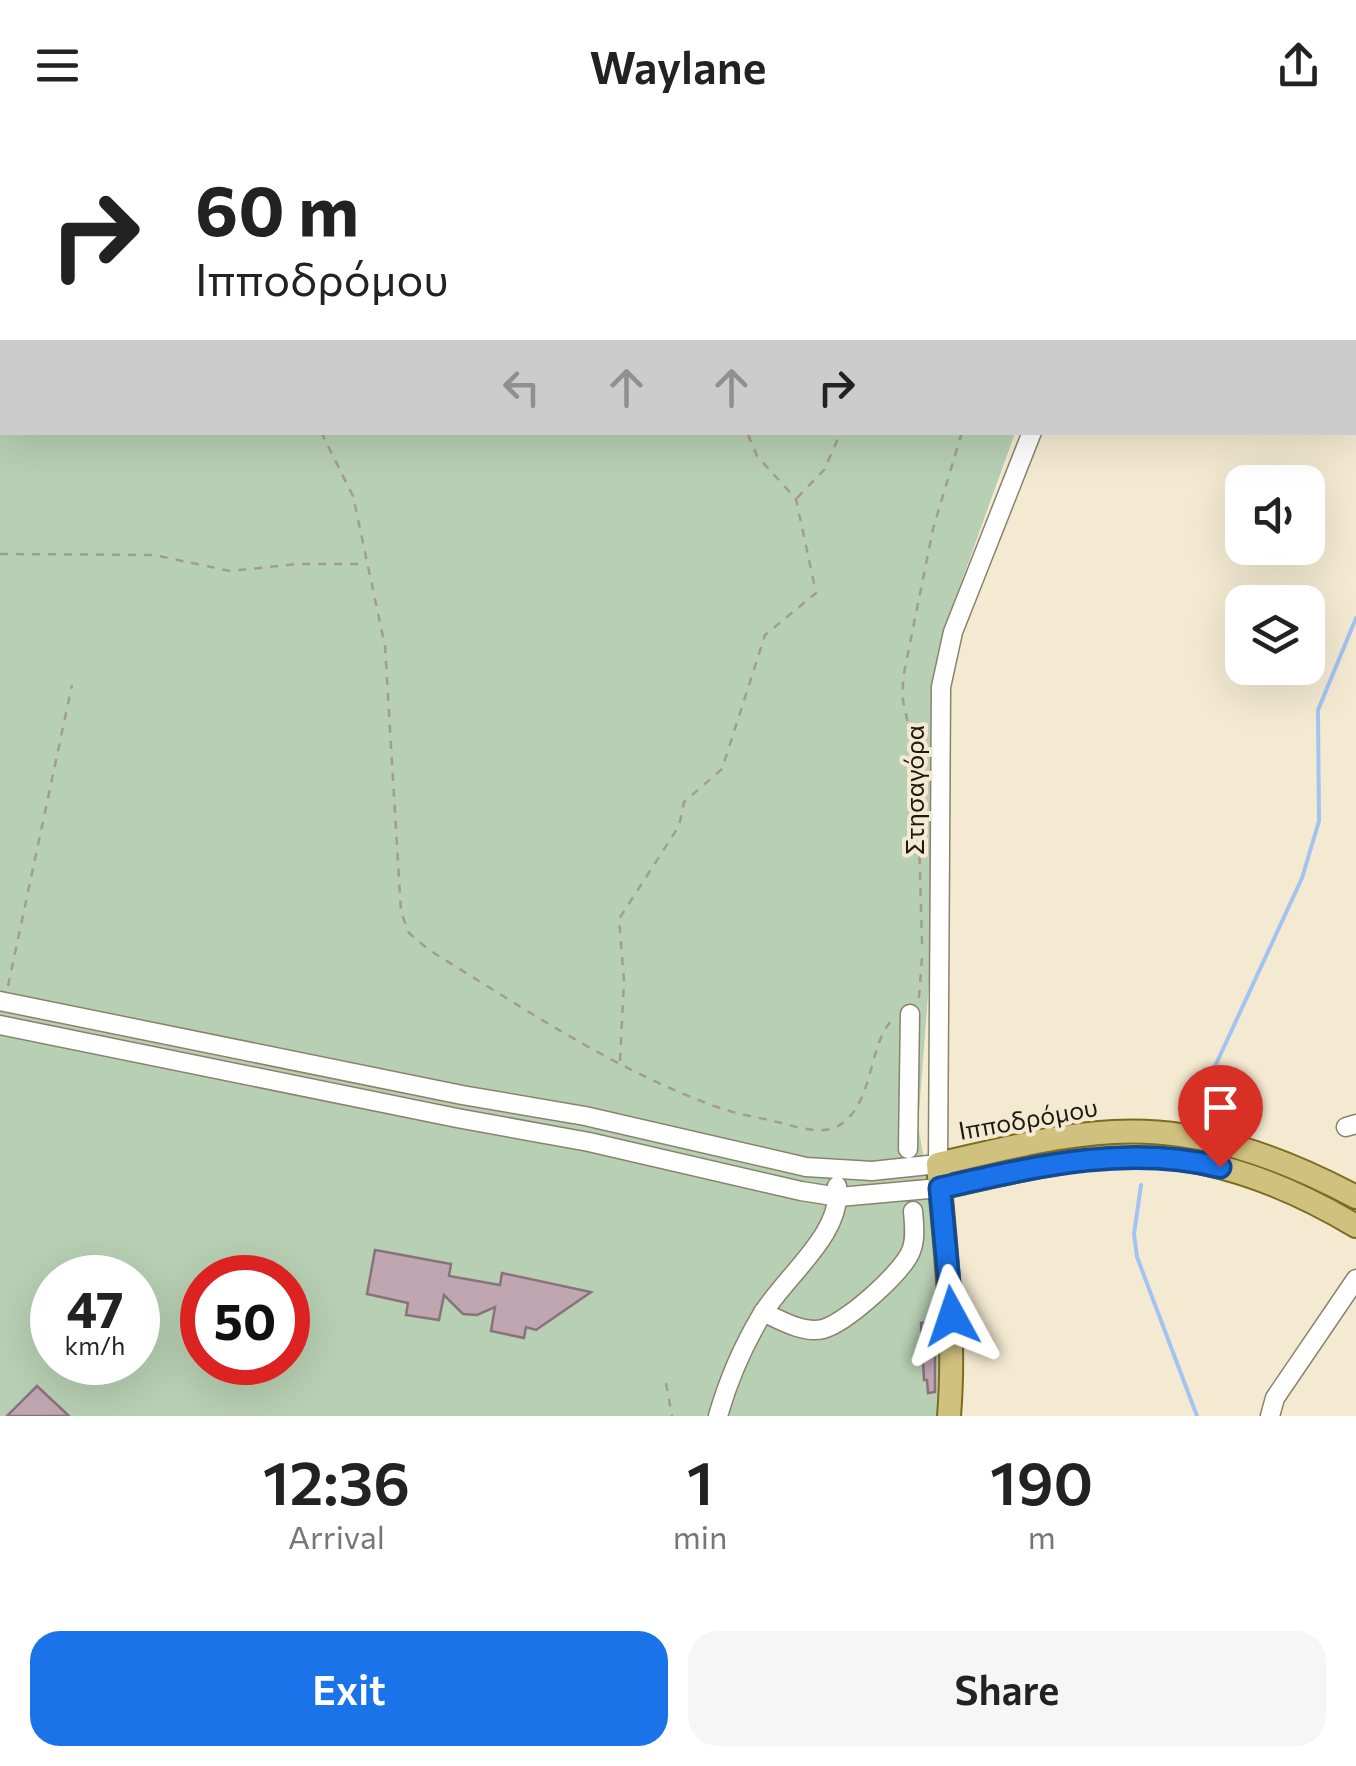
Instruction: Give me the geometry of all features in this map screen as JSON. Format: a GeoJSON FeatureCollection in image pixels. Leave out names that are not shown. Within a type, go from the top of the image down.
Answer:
{"type":"FeatureCollection","features":[{"type":"Feature","properties":{"kind":"main road","name":"Ιπποδρόμου"},"geometry":{"type":"LineString","coordinates":[[938,1164],[1081,1135],[1158,1133],[1226,1143],[1297,1167],[1356,1196]]}},
{"type":"Feature","properties":{"kind":"main road","name":"Ιπποδρόμου"},"geometry":{"type":"LineString","coordinates":[[940,1188],[1084,1159],[1143,1155],[1195,1161],[1267,1182],[1310,1199],[1356,1226]]}},
{"type":"Feature","properties":{"kind":"main road"},"geometry":{"type":"LineString","coordinates":[[938,1164],[952,1316],[949,1416]]}},
{"type":"Feature","properties":{"kind":"street","name":"Στησαγόρα"},"geometry":{"type":"LineString","coordinates":[[938,1164],[941,686],[953,632],[1031,435]]}},
{"type":"Feature","properties":{"kind":"street"},"geometry":{"type":"LineString","coordinates":[[2,1002],[584,1116],[731,1152],[835,1170],[938,1164]]}},
{"type":"Feature","properties":{"kind":"street"},"geometry":{"type":"LineString","coordinates":[[908,1149],[910,1014]]}},
{"type":"Feature","properties":{"kind":"street"},"geometry":{"type":"LineString","coordinates":[[0,1025],[589,1142],[839,1197],[940,1188]]}},
{"type":"Feature","properties":{"kind":"street"},"geometry":{"type":"LineString","coordinates":[[457,1118],[462,1095]]}},
{"type":"Feature","properties":{"kind":"street"},"geometry":{"type":"LineString","coordinates":[[718,1416],[740,1353],[763,1312],[825,1234],[837,1212],[835,1170]]}},
{"type":"Feature","properties":{"kind":"street"},"geometry":{"type":"LineString","coordinates":[[763,1312],[807,1330],[822,1330],[840,1321],[897,1273],[910,1255],[914,1211]]}},
{"type":"Feature","properties":{"kind":"street"},"geometry":{"type":"LineString","coordinates":[[1270,1416],[1275,1398],[1356,1279]]}},
{"type":"Feature","properties":{"kind":"path"},"geometry":{"type":"LineString","coordinates":[[322,435],[353,496],[385,646],[400,912],[408,933],[429,950],[620,1063],[718,1108],[808,1129],[835,1128],[852,1113],[866,1084],[882,1032],[890,1021],[910,1014],[921,989],[917,764],[903,702],[903,678],[933,530],[961,435]]}},
{"type":"Feature","properties":{"kind":"path"},"geometry":{"type":"LineString","coordinates":[[620,1063],[624,980],[619,919],[678,826],[684,802],[722,770],[765,636],[816,592],[796,500],[756,456],[748,435]]}},
{"type":"Feature","properties":{"kind":"path"},"geometry":{"type":"LineString","coordinates":[[796,500],[824,470],[840,435]]}},
{"type":"Feature","properties":{"kind":"path"},"geometry":{"type":"LineString","coordinates":[[0,554],[154,555],[230,571],[297,564],[367,564]]}},
{"type":"Feature","properties":{"kind":"path"},"geometry":{"type":"LineString","coordinates":[[2,1002],[72,684]]}},
{"type":"Feature","properties":{"kind":"path"},"geometry":{"type":"LineString","coordinates":[[666,1383],[672,1416]]}},
{"type":"Feature","properties":{"kind":"green space"},"geometry":{"type":"Polygon","coordinates":[[[0,435],[1014,435],[944,630],[934,678],[931,956],[918,1126],[938,1237],[943,1306],[940,1416],[0,1416],[0,435]]]}},
{"type":"Feature","properties":{"kind":"building"},"geometry":{"type":"Polygon","coordinates":[[[375,1250],[451,1264],[449,1276],[500,1285],[502,1273],[591,1292],[536,1330],[526,1327],[524,1338],[491,1331],[495,1307],[477,1315],[463,1314],[444,1295],[439,1320],[406,1315],[408,1303],[367,1294],[375,1250]]]}},
{"type":"Feature","properties":{"kind":"building"},"geometry":{"type":"Polygon","coordinates":[[[935,1321],[935,1392],[928,1393],[921,1323],[935,1321]]]}},
{"type":"Feature","properties":{"kind":"building"},"geometry":{"type":"Polygon","coordinates":[[[37,1386],[69,1416],[7,1416],[37,1386]]]}},
{"type":"Feature","properties":{"kind":"waterway"},"geometry":{"type":"LineString","coordinates":[[1181,1114],[1211,1075],[1302,878],[1319,821],[1318,710],[1356,618]]}},
{"type":"Feature","properties":{"kind":"waterway"},"geometry":{"type":"LineString","coordinates":[[1141,1185],[1134,1234],[1137,1257],[1197,1416]]}},
{"type":"Feature","properties":{"kind":"tunnel"},"geometry":{"type":"LineString","coordinates":[[908,1152],[913,1211]]}},
{"type":"Feature","properties":{"kind":"route"},"geometry":{"type":"LineString","coordinates":[[952,1316],[940,1188],[1030,1168],[1115,1156],[1143,1155],[1220,1167]]}}]}
